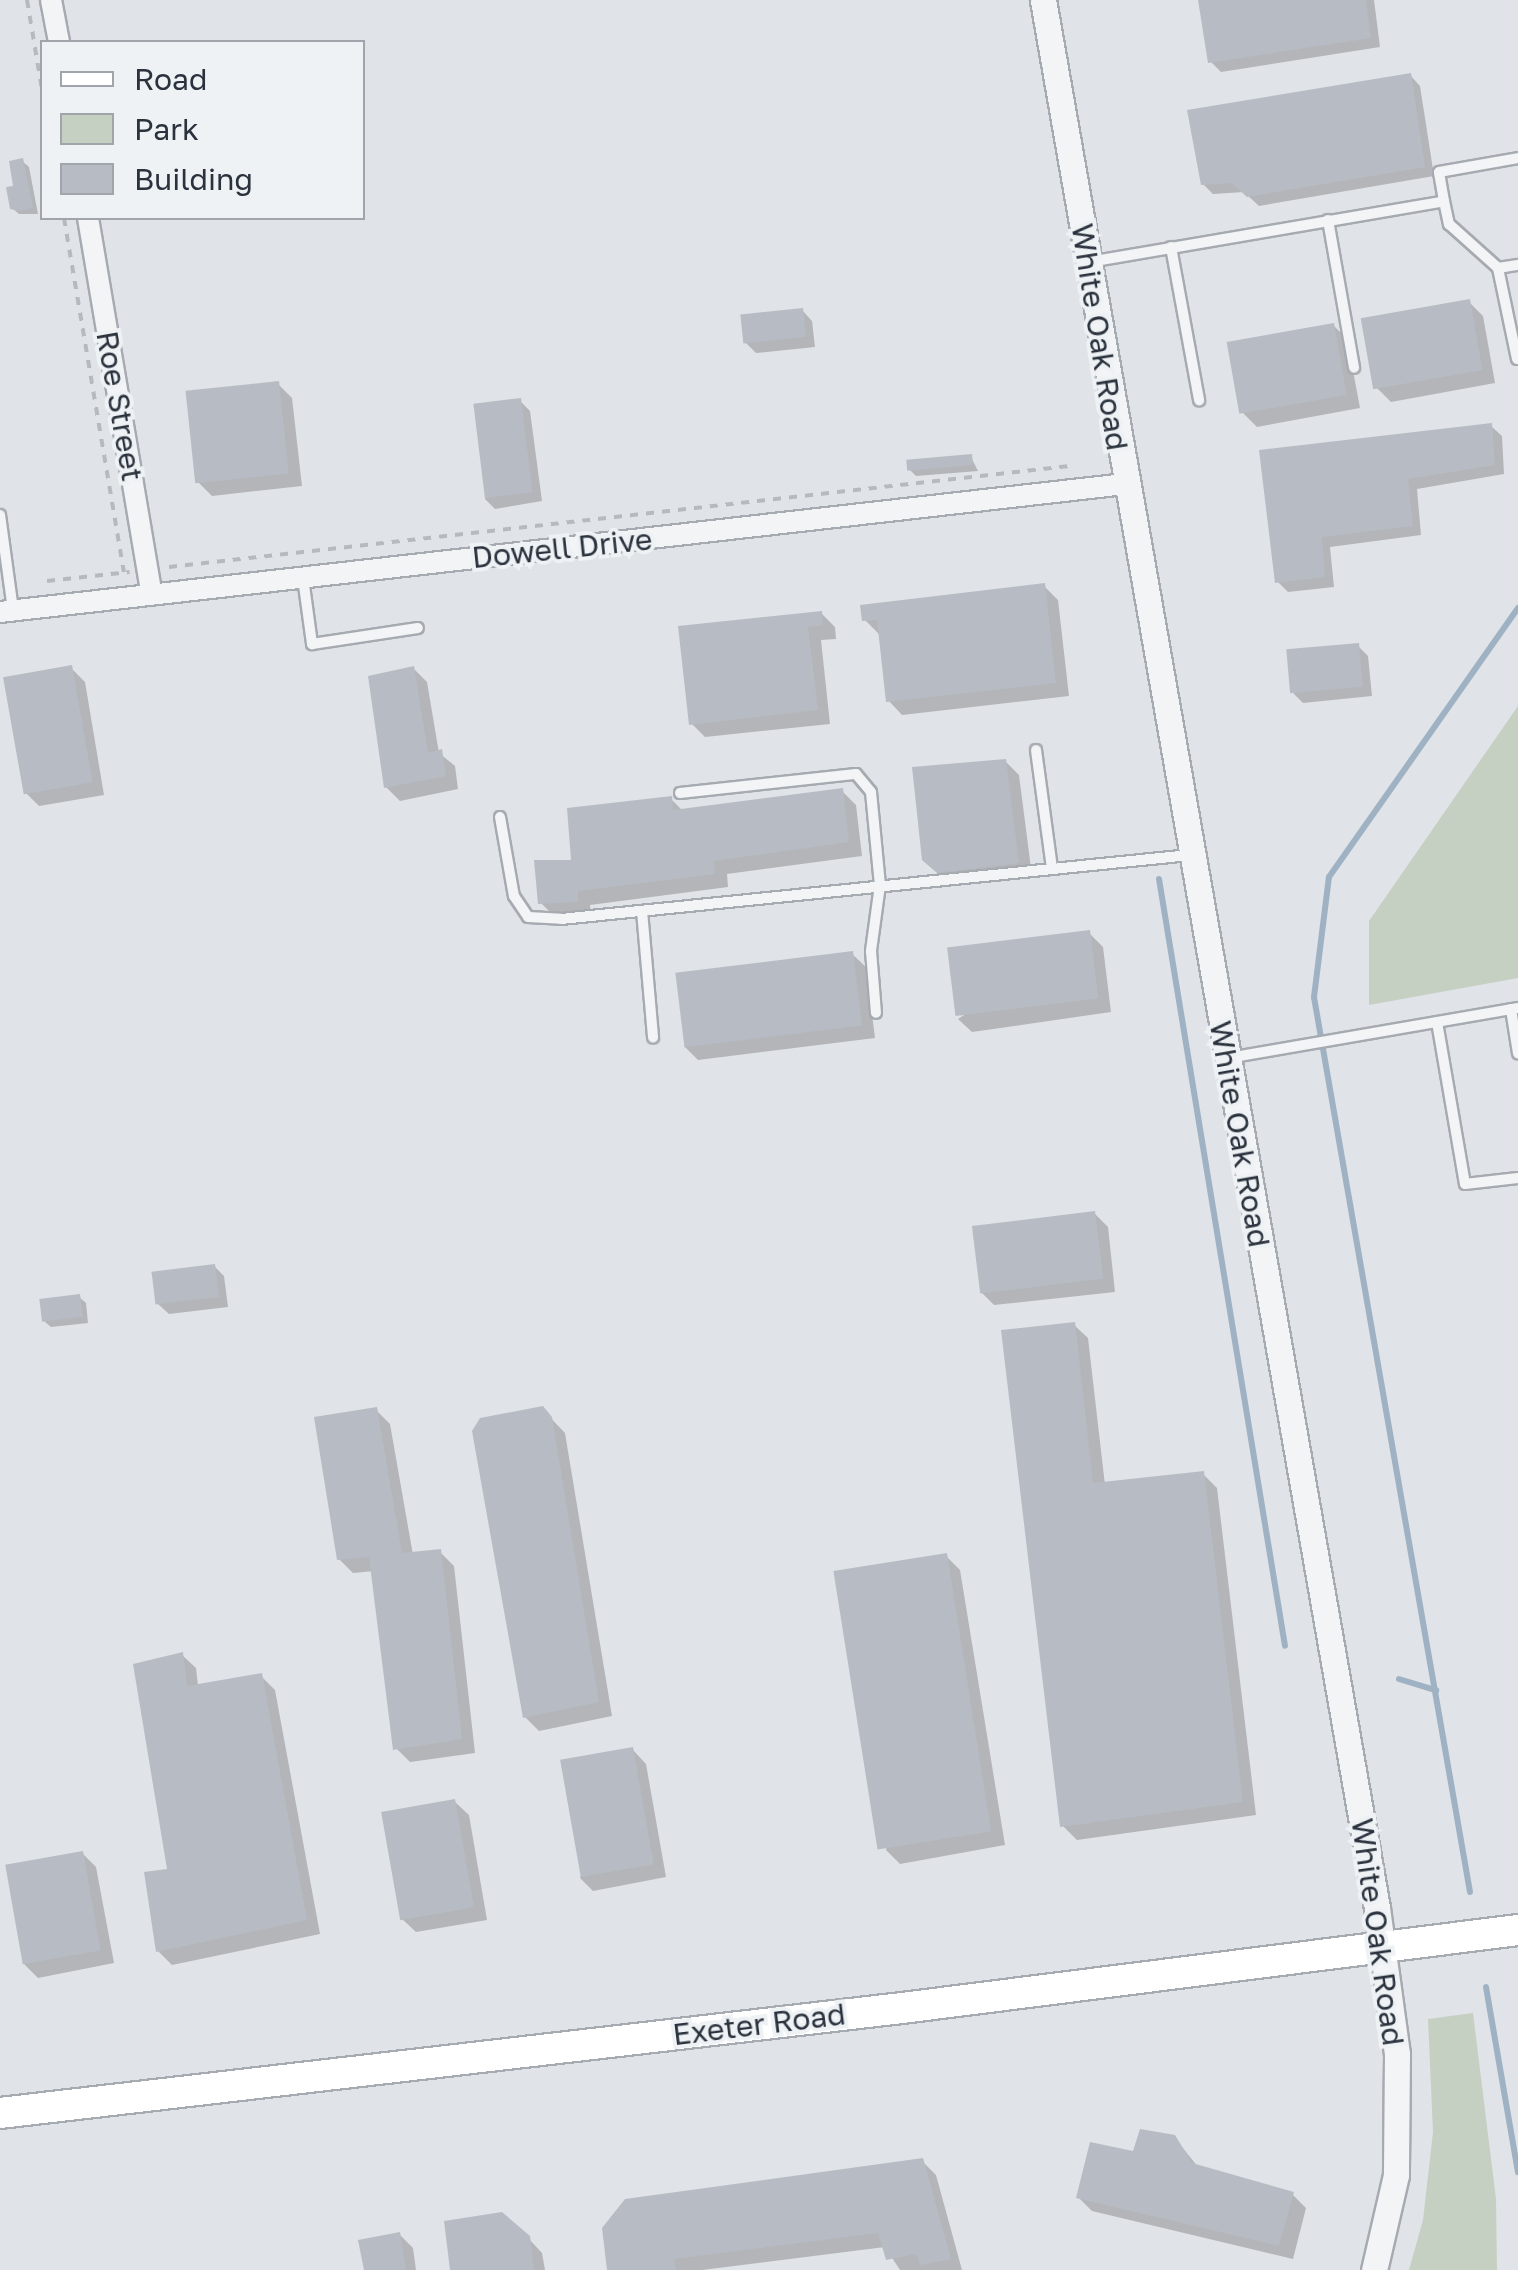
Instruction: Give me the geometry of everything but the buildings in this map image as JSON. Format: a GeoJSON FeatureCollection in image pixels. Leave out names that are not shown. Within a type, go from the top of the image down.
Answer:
{"type":"FeatureCollection","features":[{"type":"Feature","properties":{"kind":"main road","name":"Exeter Road"},"geometry":{"type":"LineString","coordinates":[[0,2113],[1014,1994],[1518,1930]]}},
{"type":"Feature","properties":{"kind":"street"},"geometry":{"type":"LineString","coordinates":[[51,0],[58,40]]}},
{"type":"Feature","properties":{"kind":"street","name":"White Oak Road"},"geometry":{"type":"LineString","coordinates":[[1043,0],[1124,484],[1382,1946],[1396,2054],[1396,2175],[1374,2270]]}},
{"type":"Feature","properties":{"kind":"street","name":"Roe Street"},"geometry":{"type":"LineString","coordinates":[[88,220],[152,594]]}},
{"type":"Feature","properties":{"kind":"street","name":"Dowell Drive"},"geometry":{"type":"LineString","coordinates":[[7,612],[1124,484]]}},
{"type":"Feature","properties":{"kind":"lane"},"geometry":{"type":"LineString","coordinates":[[1518,158],[1439,172],[1449,224],[1498,268],[1518,359]]}},
{"type":"Feature","properties":{"kind":"lane"},"geometry":{"type":"LineString","coordinates":[[1088,262],[1444,201]]}},
{"type":"Feature","properties":{"kind":"lane"},"geometry":{"type":"LineString","coordinates":[[1328,220],[1354,368]]}},
{"type":"Feature","properties":{"kind":"lane"},"geometry":{"type":"LineString","coordinates":[[1171,247],[1199,400]]}},
{"type":"Feature","properties":{"kind":"lane"},"geometry":{"type":"LineString","coordinates":[[1498,268],[1518,264]]}},
{"type":"Feature","properties":{"kind":"lane"},"geometry":{"type":"LineString","coordinates":[[0,515],[7,612]]}},
{"type":"Feature","properties":{"kind":"lane"},"geometry":{"type":"LineString","coordinates":[[303,578],[312,644],[418,628]]}},
{"type":"Feature","properties":{"kind":"lane"},"geometry":{"type":"LineString","coordinates":[[1036,750],[1052,869]]}},
{"type":"Feature","properties":{"kind":"lane"},"geometry":{"type":"LineString","coordinates":[[680,793],[856,774],[870,792],[880,885],[871,951],[876,1013]]}},
{"type":"Feature","properties":{"kind":"lane"},"geometry":{"type":"LineString","coordinates":[[500,816],[514,896],[528,917],[561,919],[1191,855]]}},
{"type":"Feature","properties":{"kind":"lane"},"geometry":{"type":"LineString","coordinates":[[642,911],[654,1038]]}},
{"type":"Feature","properties":{"kind":"lane"},"geometry":{"type":"LineString","coordinates":[[1227,1058],[1515,1008],[1518,1053]]}},
{"type":"Feature","properties":{"kind":"lane"},"geometry":{"type":"LineString","coordinates":[[1436,1022],[1465,1184],[1518,1178]]}},
{"type":"Feature","properties":{"kind":"path"},"geometry":{"type":"LineString","coordinates":[[27,0],[40,78]]}},
{"type":"Feature","properties":{"kind":"path"},"geometry":{"type":"LineString","coordinates":[[64,220],[124,572]]}},
{"type":"Feature","properties":{"kind":"path"},"geometry":{"type":"LineString","coordinates":[[46,582],[1069,466]]}},
{"type":"Feature","properties":{"kind":"green space"},"geometry":{"type":"Polygon","coordinates":[[[1518,706],[1518,978],[1369,1005],[1369,921],[1518,706]]]}},
{"type":"Feature","properties":{"kind":"green space"},"geometry":{"type":"Polygon","coordinates":[[[1473,2013],[1496,2199],[1497,2270],[1409,2270],[1423,2220],[1433,2132],[1428,2019],[1473,2013]]]}},
{"type":"Feature","properties":{"kind":"waterway"},"geometry":{"type":"LineString","coordinates":[[1470,1892],[1314,997],[1329,877],[1518,608]]}},
{"type":"Feature","properties":{"kind":"waterway"},"geometry":{"type":"LineString","coordinates":[[1159,879],[1285,1646]]}},
{"type":"Feature","properties":{"kind":"waterway"},"geometry":{"type":"LineString","coordinates":[[1399,1679],[1436,1690]]}},
{"type":"Feature","properties":{"kind":"waterway"},"geometry":{"type":"LineString","coordinates":[[1486,1987],[1518,2172]]}}]}
